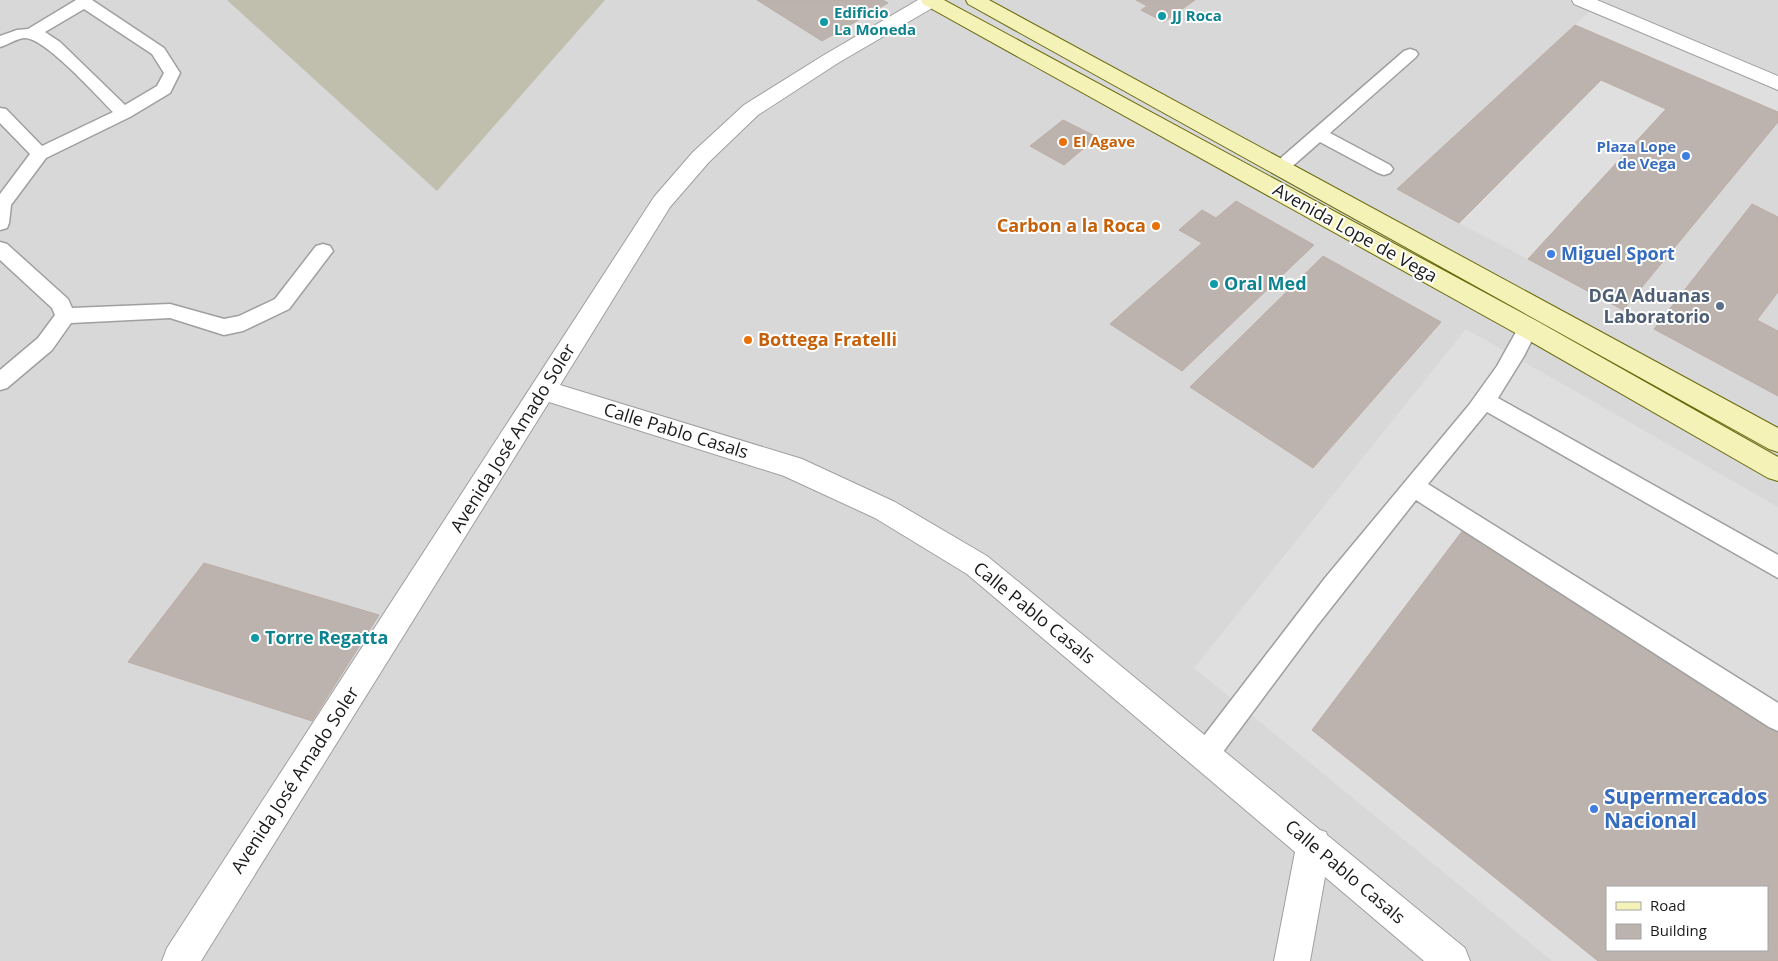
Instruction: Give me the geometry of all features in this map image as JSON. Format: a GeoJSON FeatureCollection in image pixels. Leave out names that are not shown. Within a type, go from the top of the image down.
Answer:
{"type":"FeatureCollection","features":[{"type":"Feature","properties":{"kind":"main road","name":"Avenida Lope de Vega"},"geometry":{"type":"LineString","coordinates":[[931,0],[1528,328],[1778,470]]}},
{"type":"Feature","properties":{"kind":"main road","name":"Avenida Lope de Vega"},"geometry":{"type":"LineString","coordinates":[[975,0],[1778,441]]}},
{"type":"Feature","properties":{"kind":"street","name":"Avenida José Amado Soler"},"geometry":{"type":"LineString","coordinates":[[180,961],[662,202],[701,158],[751,110],[931,0]]}},
{"type":"Feature","properties":{"kind":"street"},"geometry":{"type":"LineString","coordinates":[[1581,0],[1778,84]]}},
{"type":"Feature","properties":{"kind":"street","name":"Calle Pablo Casals"},"geometry":{"type":"LineString","coordinates":[[544,390],[792,467],[885,510],[977,565],[1452,961]]}},
{"type":"Feature","properties":{"kind":"street"},"geometry":{"type":"LineString","coordinates":[[1292,961],[1314,844]]}},
{"type":"Feature","properties":{"kind":"lane"},"geometry":{"type":"LineString","coordinates":[[0,223],[2,204],[40,154],[124,113],[164,89],[172,73],[158,51],[84,1],[32,34]]}},
{"type":"Feature","properties":{"kind":"lane"},"geometry":{"type":"LineString","coordinates":[[0,42],[23,33],[40,36],[54,46],[124,113]]}},
{"type":"Feature","properties":{"kind":"lane"},"geometry":{"type":"LineString","coordinates":[[1281,167],[1410,54]]}},
{"type":"Feature","properties":{"kind":"lane"},"geometry":{"type":"LineString","coordinates":[[0,113],[40,154]]}},
{"type":"Feature","properties":{"kind":"lane"},"geometry":{"type":"LineString","coordinates":[[1318,134],[1384,169]]}},
{"type":"Feature","properties":{"kind":"lane"},"geometry":{"type":"LineString","coordinates":[[0,249],[61,304],[65,316]]}},
{"type":"Feature","properties":{"kind":"lane"},"geometry":{"type":"LineString","coordinates":[[65,316],[170,311],[224,328],[243,323],[282,304],[324,251]]}},
{"type":"Feature","properties":{"kind":"lane"},"geometry":{"type":"LineString","coordinates":[[0,382],[45,344],[65,316]]}},
{"type":"Feature","properties":{"kind":"lane"},"geometry":{"type":"LineString","coordinates":[[1204,755],[1413,486],[1486,401],[1515,357],[1528,328]]}},
{"type":"Feature","properties":{"kind":"lane"},"geometry":{"type":"LineString","coordinates":[[1486,401],[1778,567]]}},
{"type":"Feature","properties":{"kind":"lane"},"geometry":{"type":"LineString","coordinates":[[1413,486],[1778,718]]}},
{"type":"Feature","properties":{"kind":"shaded area"},"geometry":{"type":"Polygon","coordinates":[[[0,0],[1778,0],[1778,961],[0,961],[0,0]]]}},
{"type":"Feature","properties":{"kind":"shaded area"},"geometry":{"type":"Polygon","coordinates":[[[227,0],[605,0],[437,191],[227,0]]]}},
{"type":"Feature","properties":{"kind":"shaded area"},"geometry":{"type":"Polygon","coordinates":[[[1591,10],[1778,89],[1778,112],[1696,77],[1528,259],[1459,223],[1632,50],[1575,25],[1591,10]]]}},
{"type":"Feature","properties":{"kind":"shaded area"},"geometry":{"type":"Polygon","coordinates":[[[1466,329],[1778,507],[1778,731],[1463,530],[1312,730],[1598,961],[1552,961],[1194,668],[1466,329]]]}},
{"type":"Feature","properties":{"kind":"building","name":"Edificio La Moneda"},"geometry":{"type":"Polygon","coordinates":[[[757,0],[883,0],[888,3],[822,41],[757,0]]]}},
{"type":"Feature","properties":{"kind":"building","name":"JJ Roca"},"geometry":{"type":"Polygon","coordinates":[[[1136,0],[1195,0],[1164,22],[1141,10],[1147,6],[1136,0]]]}},
{"type":"Feature","properties":{"kind":"building","name":"Plaza Lope de Vega"},"geometry":{"type":"Polygon","coordinates":[[[1575,25],[1778,112],[1778,122],[1623,310],[1528,259],[1666,109],[1601,80],[1459,223],[1397,189],[1575,25]]]}},
{"type":"Feature","properties":{"kind":"building","name":"El Agave"},"geometry":{"type":"Polygon","coordinates":[[[1063,120],[1097,137],[1064,165],[1030,146],[1063,120]]]}},
{"type":"Feature","properties":{"kind":"building","name":"Oral Med"},"geometry":{"type":"Polygon","coordinates":[[[1236,201],[1314,245],[1182,371],[1110,324],[1202,243],[1179,230],[1202,210],[1216,218],[1236,201]]]}},
{"type":"Feature","properties":{"kind":"building","name":"DGA Aduanas Laboratorio"},"geometry":{"type":"Polygon","coordinates":[[[1752,204],[1778,217],[1778,292],[1757,320],[1778,331],[1778,396],[1654,329],[1752,204]]]}},
{"type":"Feature","properties":{"kind":"building"},"geometry":{"type":"Polygon","coordinates":[[[1323,256],[1441,322],[1313,468],[1190,387],[1323,256]]]}},
{"type":"Feature","properties":{"kind":"building","name":"Supermercados Nacional"},"geometry":{"type":"Polygon","coordinates":[[[1463,530],[1778,731],[1778,961],[1598,961],[1312,730],[1463,530]]]}},
{"type":"Feature","properties":{"kind":"building","name":"Torre Regatta"},"geometry":{"type":"Polygon","coordinates":[[[204,563],[379,615],[312,721],[128,662],[204,563]]]}},
{"type":"Feature","properties":{"kind":"place","name":"JJ Roca"},"geometry":{"type":"Point","coordinates":[1162,16]}},
{"type":"Feature","properties":{"kind":"place","name":"Edificio La Moneda"},"geometry":{"type":"Point","coordinates":[824,22]}},
{"type":"Feature","properties":{"kind":"place","name":"El Agave"},"geometry":{"type":"Point","coordinates":[1063,142]}},
{"type":"Feature","properties":{"kind":"place","name":"Plaza Lope de Vega"},"geometry":{"type":"Point","coordinates":[1686,156]}},
{"type":"Feature","properties":{"kind":"place","name":"Carbon a la Roca"},"geometry":{"type":"Point","coordinates":[1156,226]}},
{"type":"Feature","properties":{"kind":"place","name":"Miguel Sport"},"geometry":{"type":"Point","coordinates":[1551,254]}},
{"type":"Feature","properties":{"kind":"place","name":"Oral Med"},"geometry":{"type":"Point","coordinates":[1214,284]}},
{"type":"Feature","properties":{"kind":"place","name":"DGA Aduanas Laboratorio"},"geometry":{"type":"Point","coordinates":[1720,306]}},
{"type":"Feature","properties":{"kind":"place","name":"Bottega Fratelli"},"geometry":{"type":"Point","coordinates":[748,340]}},
{"type":"Feature","properties":{"kind":"place","name":"Torre Regatta"},"geometry":{"type":"Point","coordinates":[255,638]}},
{"type":"Feature","properties":{"kind":"place","name":"Supermercados Nacional"},"geometry":{"type":"Point","coordinates":[1594,809]}}]}
